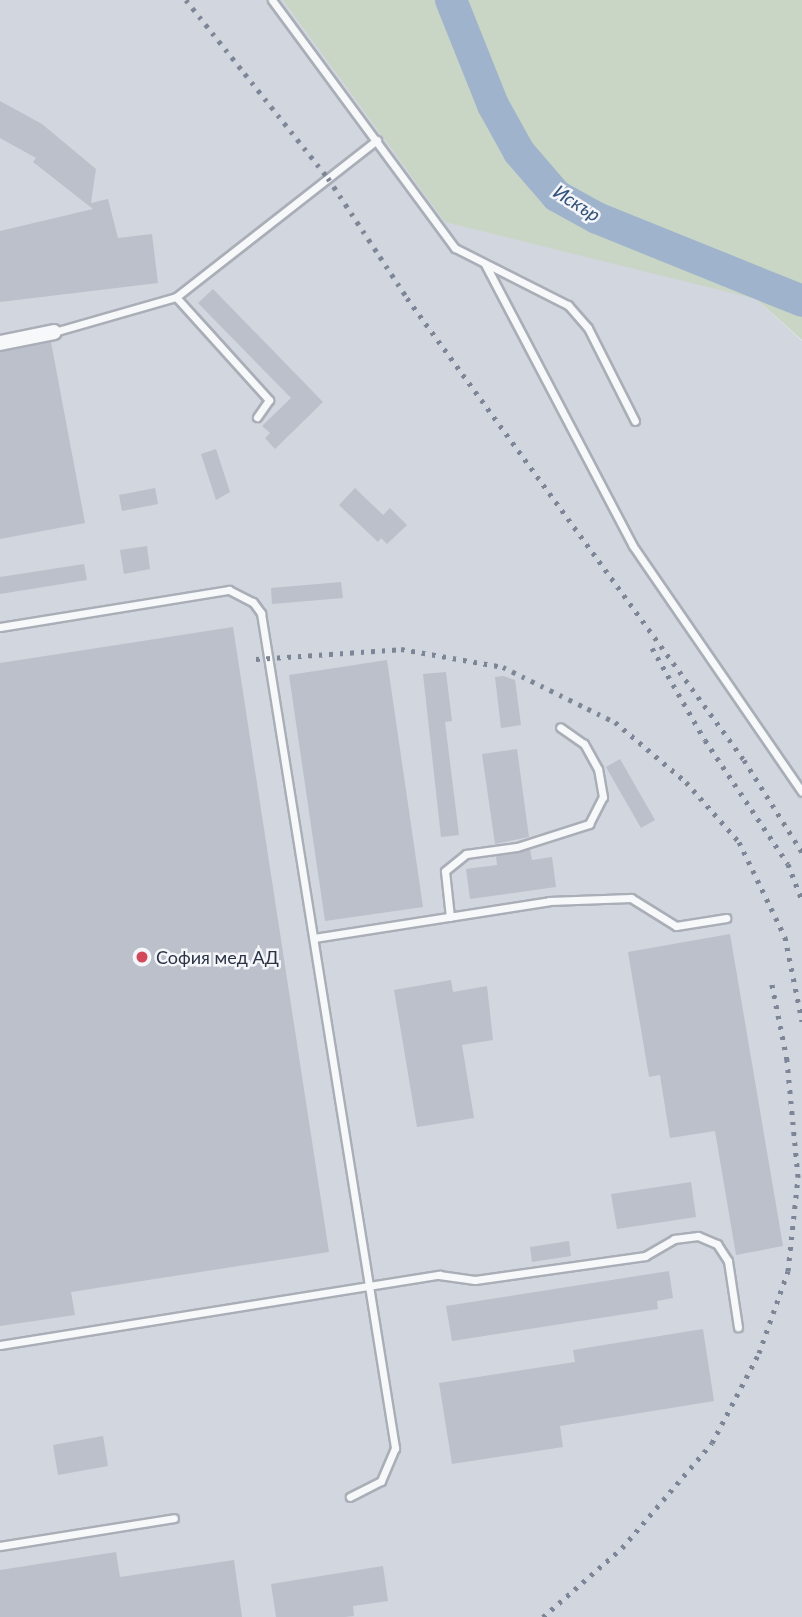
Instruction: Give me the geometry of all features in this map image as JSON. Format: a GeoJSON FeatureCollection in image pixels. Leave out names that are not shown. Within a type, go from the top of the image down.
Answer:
{"type":"FeatureCollection","features":[{"type":"Feature","properties":{"kind":"street"},"geometry":{"type":"LineString","coordinates":[[0,343],[54,331]]}},
{"type":"Feature","properties":{"kind":"lane"},"geometry":{"type":"LineString","coordinates":[[272,0],[455,248],[568,305],[588,328],[635,421]]}},
{"type":"Feature","properties":{"kind":"lane"},"geometry":{"type":"LineString","coordinates":[[54,331],[176,297],[377,140]]}},
{"type":"Feature","properties":{"kind":"lane"},"geometry":{"type":"LineString","coordinates":[[485,264],[633,546],[802,792]]}},
{"type":"Feature","properties":{"kind":"lane"},"geometry":{"type":"LineString","coordinates":[[176,297],[269,400],[257,417]]}},
{"type":"Feature","properties":{"kind":"lane"},"geometry":{"type":"LineString","coordinates":[[0,627],[229,590],[253,601],[265,626],[395,1448],[381,1481],[350,1497]]}},
{"type":"Feature","properties":{"kind":"lane"},"geometry":{"type":"LineString","coordinates":[[450,917],[445,871],[466,854],[517,846],[589,824],[603,797],[598,769],[584,744],[560,727]]}},
{"type":"Feature","properties":{"kind":"lane"},"geometry":{"type":"LineString","coordinates":[[314,938],[549,901],[631,898],[676,926],[726,918]]}},
{"type":"Feature","properties":{"kind":"lane"},"geometry":{"type":"LineString","coordinates":[[0,1345],[439,1275],[475,1280],[645,1256],[674,1239],[698,1236],[718,1244],[728,1261],[738,1327]]}},
{"type":"Feature","properties":{"kind":"lane"},"geometry":{"type":"LineString","coordinates":[[0,1546],[174,1518]]}},
{"type":"Feature","properties":{"kind":"shaded area"},"geometry":{"type":"Polygon","coordinates":[[[0,0],[348,0],[655,271],[756,299],[802,341],[802,1617],[0,1617],[0,0]]]}},
{"type":"Feature","properties":{"kind":"green space"},"geometry":{"type":"Polygon","coordinates":[[[283,0],[802,0],[802,340],[756,299],[445,222],[283,0]]]}},
{"type":"Feature","properties":{"kind":"building"},"geometry":{"type":"Polygon","coordinates":[[[0,101],[42,124],[96,169],[91,203],[108,199],[118,238],[152,234],[158,283],[0,302],[0,231],[93,209],[33,162],[36,158],[0,138],[0,101]]]}},
{"type":"Feature","properties":{"kind":"building"},"geometry":{"type":"Polygon","coordinates":[[[213,289],[323,402],[275,449],[265,438],[270,433],[262,426],[291,398],[198,303],[213,289]]]}},
{"type":"Feature","properties":{"kind":"building"},"geometry":{"type":"Polygon","coordinates":[[[51,342],[85,523],[0,539],[0,352],[51,342]]]}},
{"type":"Feature","properties":{"kind":"building"},"geometry":{"type":"Polygon","coordinates":[[[216,449],[230,492],[216,500],[201,454],[216,449]]]}},
{"type":"Feature","properties":{"kind":"building"},"geometry":{"type":"Polygon","coordinates":[[[155,488],[158,504],[122,511],[119,495],[155,488]]]}},
{"type":"Feature","properties":{"kind":"building"},"geometry":{"type":"Polygon","coordinates":[[[355,488],[383,515],[390,508],[407,525],[387,544],[381,538],[378,542],[339,505],[355,488]]]}},
{"type":"Feature","properties":{"kind":"building"},"geometry":{"type":"Polygon","coordinates":[[[147,546],[150,569],[124,574],[120,550],[147,546]]]}},
{"type":"Feature","properties":{"kind":"building"},"geometry":{"type":"Polygon","coordinates":[[[84,564],[87,580],[0,594],[0,577],[84,564]]]}},
{"type":"Feature","properties":{"kind":"building"},"geometry":{"type":"Polygon","coordinates":[[[341,582],[343,598],[272,604],[271,588],[341,582]]]}},
{"type":"Feature","properties":{"kind":"building","name":"София мед АД"},"geometry":{"type":"Polygon","coordinates":[[[233,627],[329,1252],[71,1292],[75,1315],[0,1326],[0,663],[233,627]]]}},
{"type":"Feature","properties":{"kind":"building"},"geometry":{"type":"Polygon","coordinates":[[[387,660],[423,907],[325,921],[289,675],[387,660]]]}},
{"type":"Feature","properties":{"kind":"building"},"geometry":{"type":"Polygon","coordinates":[[[446,672],[452,721],[445,722],[459,835],[441,837],[423,674],[446,672]]]}},
{"type":"Feature","properties":{"kind":"building"},"geometry":{"type":"Polygon","coordinates":[[[503,676],[515,680],[521,725],[501,728],[495,677],[503,676]]]}},
{"type":"Feature","properties":{"kind":"building"},"geometry":{"type":"Polygon","coordinates":[[[517,749],[529,837],[495,844],[482,754],[517,749]]]}},
{"type":"Feature","properties":{"kind":"building"},"geometry":{"type":"Polygon","coordinates":[[[620,759],[655,820],[641,828],[606,767],[620,759]]]}},
{"type":"Feature","properties":{"kind":"building"},"geometry":{"type":"Polygon","coordinates":[[[530,849],[532,860],[552,857],[556,887],[470,899],[466,869],[497,865],[496,856],[530,849]]]}},
{"type":"Feature","properties":{"kind":"building"},"geometry":{"type":"Polygon","coordinates":[[[730,934],[783,1246],[736,1255],[715,1131],[670,1138],[660,1075],[649,1077],[628,952],[730,934]]]}},
{"type":"Feature","properties":{"kind":"building"},"geometry":{"type":"Polygon","coordinates":[[[451,980],[453,992],[487,986],[493,1040],[462,1045],[474,1118],[417,1127],[394,990],[451,980]]]}},
{"type":"Feature","properties":{"kind":"building"},"geometry":{"type":"Polygon","coordinates":[[[691,1182],[696,1217],[617,1229],[611,1194],[691,1182]]]}},
{"type":"Feature","properties":{"kind":"building"},"geometry":{"type":"Polygon","coordinates":[[[569,1241],[571,1256],[532,1262],[530,1247],[569,1241]]]}},
{"type":"Feature","properties":{"kind":"building"},"geometry":{"type":"Polygon","coordinates":[[[669,1271],[673,1298],[657,1301],[658,1309],[452,1341],[446,1306],[669,1271]]]}},
{"type":"Feature","properties":{"kind":"building"},"geometry":{"type":"Polygon","coordinates":[[[703,1329],[714,1401],[560,1426],[563,1447],[452,1464],[439,1383],[575,1362],[573,1350],[703,1329]]]}},
{"type":"Feature","properties":{"kind":"building"},"geometry":{"type":"Polygon","coordinates":[[[103,1436],[108,1466],[58,1475],[53,1445],[103,1436]]]}},
{"type":"Feature","properties":{"kind":"building"},"geometry":{"type":"Polygon","coordinates":[[[116,1552],[120,1577],[234,1560],[242,1617],[0,1617],[0,1570],[116,1552]]]}},
{"type":"Feature","properties":{"kind":"building"},"geometry":{"type":"Polygon","coordinates":[[[383,1566],[388,1601],[353,1606],[354,1616],[276,1617],[271,1584],[383,1566]]]}},
{"type":"Feature","properties":{"kind":"waterway","name":"Искър"},"geometry":{"type":"LineString","coordinates":[[451,0],[493,105],[519,152],[557,196],[597,218],[802,301]]}},
{"type":"Feature","properties":{"kind":"railway"},"geometry":{"type":"LineString","coordinates":[[186,0],[328,178],[407,298],[744,760],[802,852]]}},
{"type":"Feature","properties":{"kind":"railway"},"geometry":{"type":"LineString","coordinates":[[652,648],[705,740],[788,864],[802,900]]}},
{"type":"Feature","properties":{"kind":"railway"},"geometry":{"type":"LineString","coordinates":[[256,659],[401,649],[503,667],[615,722],[686,782],[739,842],[785,937],[802,1021]]}},
{"type":"Feature","properties":{"kind":"railway"},"geometry":{"type":"LineString","coordinates":[[543,1617],[622,1548],[712,1443],[759,1353],[788,1271],[798,1177],[787,1060],[771,980]]}},
{"type":"Feature","properties":{"kind":"place","name":"София мед АД"},"geometry":{"type":"Point","coordinates":[142,957]}}]}
